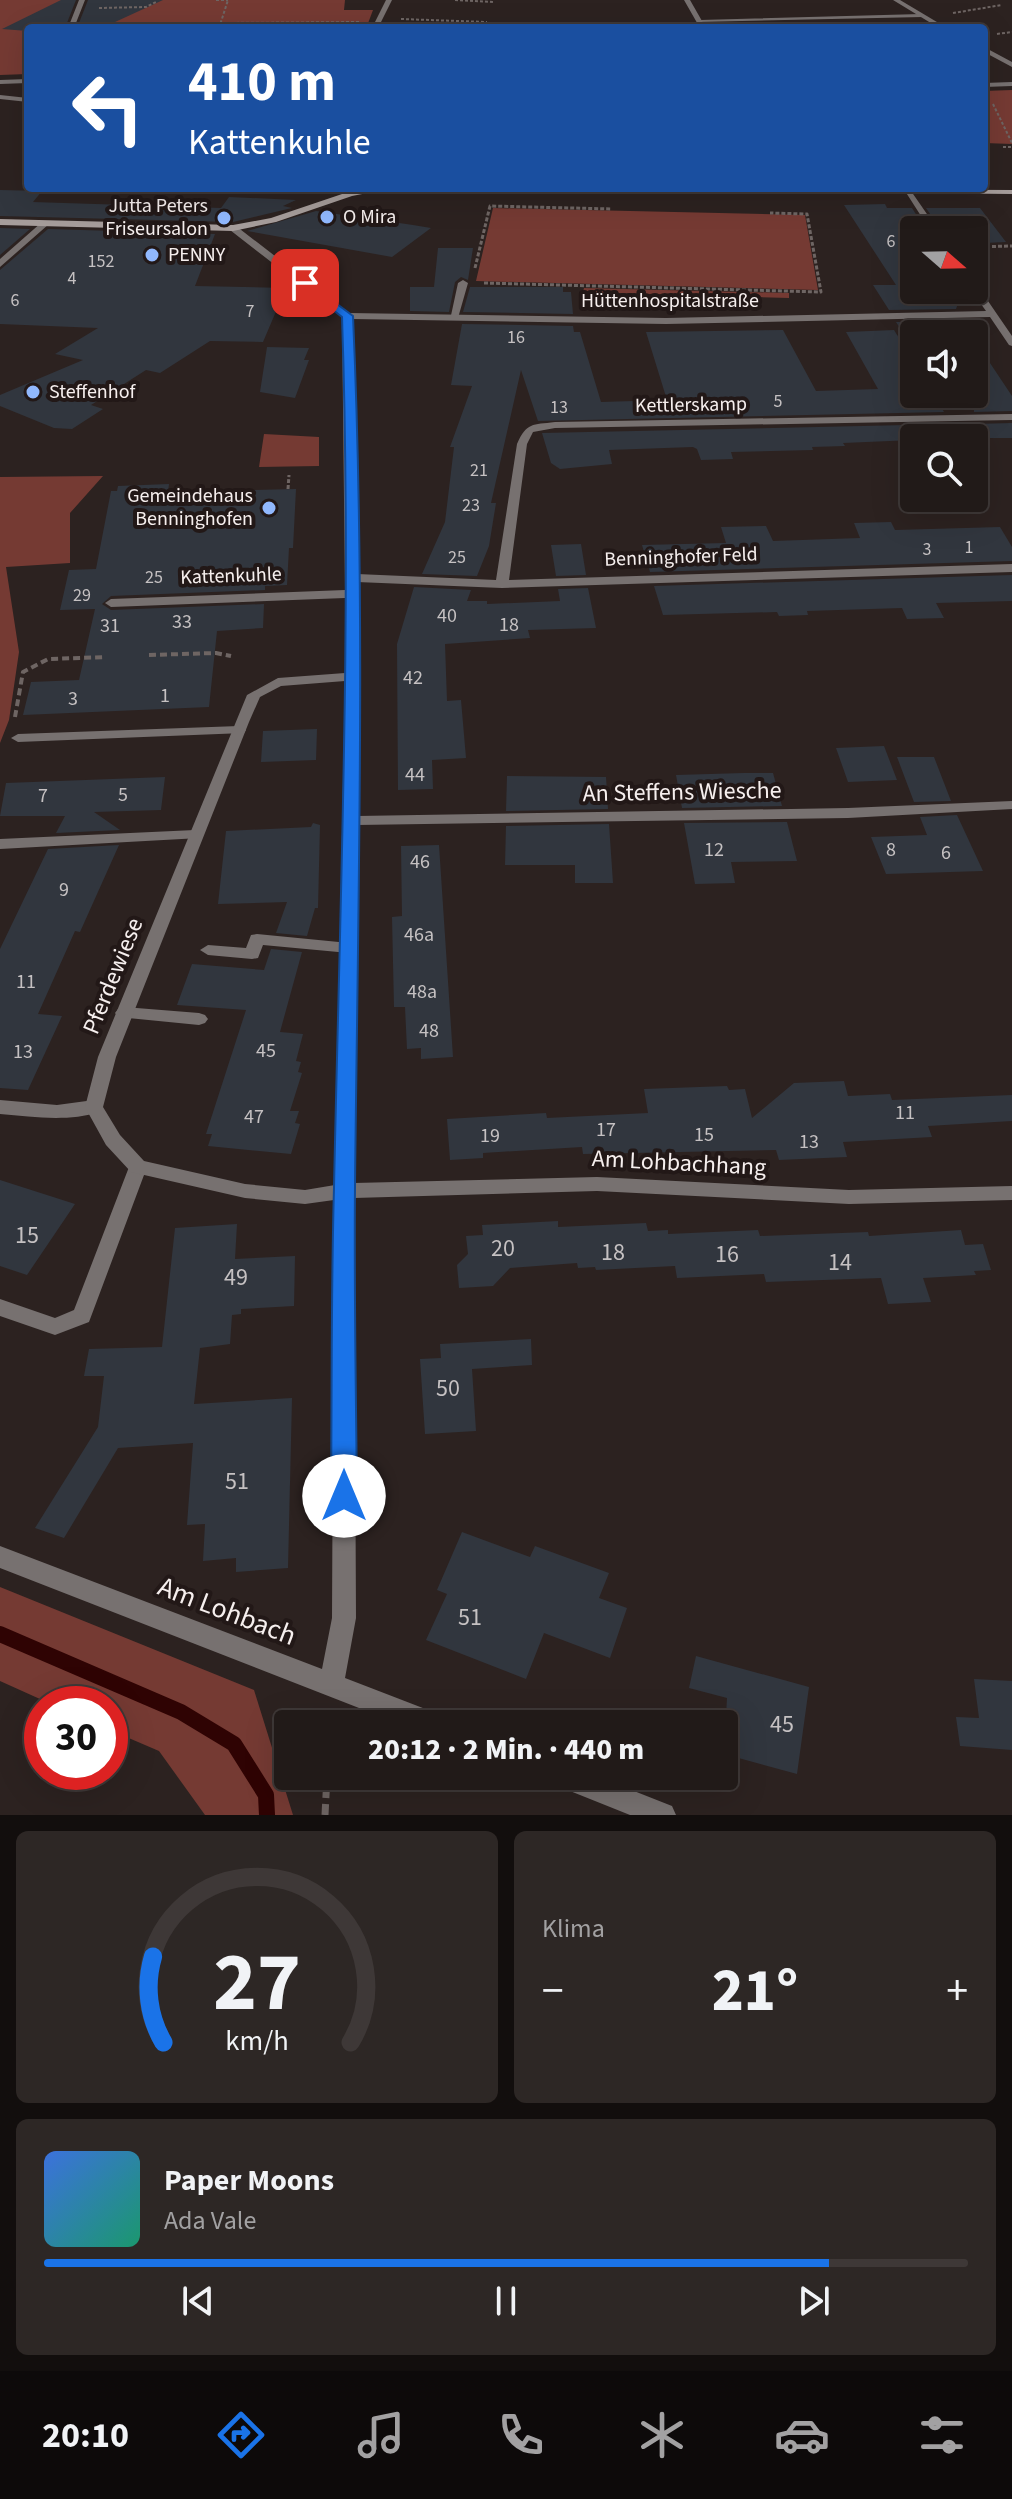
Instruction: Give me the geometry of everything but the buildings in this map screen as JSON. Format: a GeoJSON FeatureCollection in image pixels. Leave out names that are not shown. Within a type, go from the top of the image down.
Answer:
{"type":"FeatureCollection","features":[{"type":"Feature","properties":{"kind":"main road"},"geometry":{"type":"LineString","coordinates":[[0,222],[233,228],[261,223],[364,192]]}},
{"type":"Feature","properties":{"kind":"main road"},"geometry":{"type":"LineString","coordinates":[[849,192],[1012,192]]}},
{"type":"Feature","properties":{"kind":"street"},"geometry":{"type":"LineString","coordinates":[[73,24],[82,0]]}},
{"type":"Feature","properties":{"kind":"street"},"geometry":{"type":"LineString","coordinates":[[378,23],[389,0]]}},
{"type":"Feature","properties":{"kind":"street"},"geometry":{"type":"LineString","coordinates":[[687,0],[701,24]]}},
{"type":"Feature","properties":{"kind":"street"},"geometry":{"type":"LineString","coordinates":[[896,0],[936,24]]}},
{"type":"Feature","properties":{"kind":"street"},"geometry":{"type":"LineString","coordinates":[[726,24],[921,16]]}},
{"type":"Feature","properties":{"kind":"street"},"geometry":{"type":"LineString","coordinates":[[988,51],[1012,65]]}},
{"type":"Feature","properties":{"kind":"street"},"geometry":{"type":"LineString","coordinates":[[0,82],[24,81]]}},
{"type":"Feature","properties":{"kind":"street"},"geometry":{"type":"LineString","coordinates":[[988,85],[1012,84]]}},
{"type":"Feature","properties":{"kind":"street"},"geometry":{"type":"LineString","coordinates":[[0,97],[24,100]]}},
{"type":"Feature","properties":{"kind":"street"},"geometry":{"type":"LineString","coordinates":[[908,193],[924,216]]}},
{"type":"Feature","properties":{"kind":"street"},"geometry":{"type":"LineString","coordinates":[[0,264],[45,224]]}},
{"type":"Feature","properties":{"kind":"street"},"geometry":{"type":"LineString","coordinates":[[233,228],[347,316],[352,821],[344,1191],[344,1618],[331,1685]]}},
{"type":"Feature","properties":{"kind":"street"},"geometry":{"type":"LineString","coordinates":[[453,318],[468,283]]}},
{"type":"Feature","properties":{"kind":"street"},"geometry":{"type":"LineString","coordinates":[[986,304],[1010,337]]}},
{"type":"Feature","properties":{"kind":"street","name":"Hüttenhospitalstraße"},"geometry":{"type":"LineString","coordinates":[[347,316],[666,321],[993,314]]}},
{"type":"Feature","properties":{"kind":"street","name":"Kettlerskamp"},"geometry":{"type":"LineString","coordinates":[[502,584],[522,444],[529,429],[555,425],[1012,417]]}},
{"type":"Feature","properties":{"kind":"street","name":"Benninghofer Feld"},"geometry":{"type":"LineString","coordinates":[[352,586],[1012,568]]}},
{"type":"Feature","properties":{"kind":"street","name":"Kattenkuhle"},"geometry":{"type":"LineString","coordinates":[[111,603],[352,586]]}},
{"type":"Feature","properties":{"kind":"street","name":"Pferdewiese"},"geometry":{"type":"LineString","coordinates":[[94,1107],[107,1057],[124,1013],[254,695],[278,682],[351,677]]}},
{"type":"Feature","properties":{"kind":"street"},"geometry":{"type":"LineString","coordinates":[[18,738],[239,730]]}},
{"type":"Feature","properties":{"kind":"street","name":"An Steffens Wiesche"},"geometry":{"type":"LineString","coordinates":[[352,821],[833,813],[1012,805]]}},
{"type":"Feature","properties":{"kind":"street"},"geometry":{"type":"LineString","coordinates":[[0,844],[195,835]]}},
{"type":"Feature","properties":{"kind":"street"},"geometry":{"type":"LineString","coordinates":[[208,950],[252,954],[257,939],[349,948]]}},
{"type":"Feature","properties":{"kind":"street"},"geometry":{"type":"LineString","coordinates":[[124,1013],[199,1019]]}},
{"type":"Feature","properties":{"kind":"street"},"geometry":{"type":"LineString","coordinates":[[0,1107],[57,1112],[94,1107],[113,1140],[138,1167],[245,1191],[305,1197],[344,1191]]}},
{"type":"Feature","properties":{"kind":"street"},"geometry":{"type":"LineString","coordinates":[[0,1307],[55,1327],[82,1316],[138,1167]]}},
{"type":"Feature","properties":{"kind":"street","name":"Am Lohbachhang"},"geometry":{"type":"LineString","coordinates":[[344,1191],[597,1184],[849,1197],[1012,1193]]}},
{"type":"Feature","properties":{"kind":"street","name":"Am Lohbach"},"geometry":{"type":"LineString","coordinates":[[0,1557],[396,1710]]}},
{"type":"Feature","properties":{"kind":"street"},"geometry":{"type":"LineString","coordinates":[[600,1790],[663,1815]]}},
{"type":"Feature","properties":{"kind":"path"},"geometry":{"type":"LineString","coordinates":[[216,0],[228,0],[221,23],[487,22]]}},
{"type":"Feature","properties":{"kind":"path"},"geometry":{"type":"LineString","coordinates":[[455,0],[493,2]]}},
{"type":"Feature","properties":{"kind":"path"},"geometry":{"type":"LineString","coordinates":[[78,11],[146,7],[156,2]]}},
{"type":"Feature","properties":{"kind":"path"},"geometry":{"type":"LineString","coordinates":[[921,16],[1002,5]]}},
{"type":"Feature","properties":{"kind":"path"},"geometry":{"type":"LineString","coordinates":[[988,94],[1012,145],[1003,147]]}},
{"type":"Feature","properties":{"kind":"path"},"geometry":{"type":"LineString","coordinates":[[617,209],[490,206],[468,283],[821,292],[807,214],[760,212]]}},
{"type":"Feature","properties":{"kind":"path"},"geometry":{"type":"LineString","coordinates":[[988,247],[1012,246]]}},
{"type":"Feature","properties":{"kind":"path"},"geometry":{"type":"LineString","coordinates":[[288,489],[289,475]]}},
{"type":"Feature","properties":{"kind":"path"},"geometry":{"type":"LineString","coordinates":[[149,655],[216,653],[231,656]]}},
{"type":"Feature","properties":{"kind":"path"},"geometry":{"type":"LineString","coordinates":[[18,738],[12,731],[23,672],[48,659],[106,657]]}},
{"type":"Feature","properties":{"kind":"path"},"geometry":{"type":"LineString","coordinates":[[325,1815],[326,1790]]}},
{"type":"Feature","properties":{"kind":"shaded area"},"geometry":{"type":"Polygon","coordinates":[[[0,0],[72,0],[34,24],[24,24],[24,74],[0,75],[0,0]]]}},
{"type":"Feature","properties":{"kind":"shaded area"},"geometry":{"type":"Polygon","coordinates":[[[93,0],[345,0],[344,10],[373,10],[368,24],[84,24],[93,0]]]}},
{"type":"Feature","properties":{"kind":"shaded area"},"geometry":{"type":"Polygon","coordinates":[[[1012,90],[1012,144],[988,143],[988,91],[1012,90]]]}},
{"type":"Feature","properties":{"kind":"shaded area"},"geometry":{"type":"Polygon","coordinates":[[[493,208],[805,215],[818,290],[476,281],[493,208]]]}},
{"type":"Feature","properties":{"kind":"shaded area"},"geometry":{"type":"Polygon","coordinates":[[[584,288],[789,293],[789,298],[583,292],[584,288]]]}},
{"type":"Feature","properties":{"kind":"shaded area"},"geometry":{"type":"Polygon","coordinates":[[[264,434],[319,437],[319,466],[259,467],[264,434]]]}},
{"type":"Feature","properties":{"kind":"shaded area"},"geometry":{"type":"Polygon","coordinates":[[[103,476],[70,513],[70,563],[6,567],[19,652],[9,720],[0,743],[0,477],[103,476]]]}},
{"type":"Feature","properties":{"kind":"shaded area"},"geometry":{"type":"Polygon","coordinates":[[[0,1587],[254,1690],[274,1754],[274,1790],[285,1790],[293,1815],[205,1815],[159,1751],[128,1738],[128,1686],[24,1686],[24,1692],[0,1681],[0,1587]]]}},
{"type":"Feature","properties":{"kind":"waterway"},"geometry":{"type":"LineString","coordinates":[[0,1634],[181,1712],[234,1744],[266,1795],[267,1815]]}},
{"type":"Feature","properties":{"kind":"place","name":"O Mira"},"geometry":{"type":"Point","coordinates":[327,217]}},
{"type":"Feature","properties":{"kind":"place","name":"Jutta Peters Friseursalon"},"geometry":{"type":"Point","coordinates":[224,218]}},
{"type":"Feature","properties":{"kind":"place","name":"PENNY"},"geometry":{"type":"Point","coordinates":[152,255]}},
{"type":"Feature","properties":{"kind":"place","name":"Steffenhof"},"geometry":{"type":"Point","coordinates":[33,392]}},
{"type":"Feature","properties":{"kind":"place","name":"Gemeindehaus Benninghofen"},"geometry":{"type":"Point","coordinates":[269,508]}},
{"type":"Feature","properties":{"kind":"route"},"geometry":{"type":"LineString","coordinates":[[305,283],[347,316],[350,390],[352,821],[344,1191],[344,1496]]}}]}
